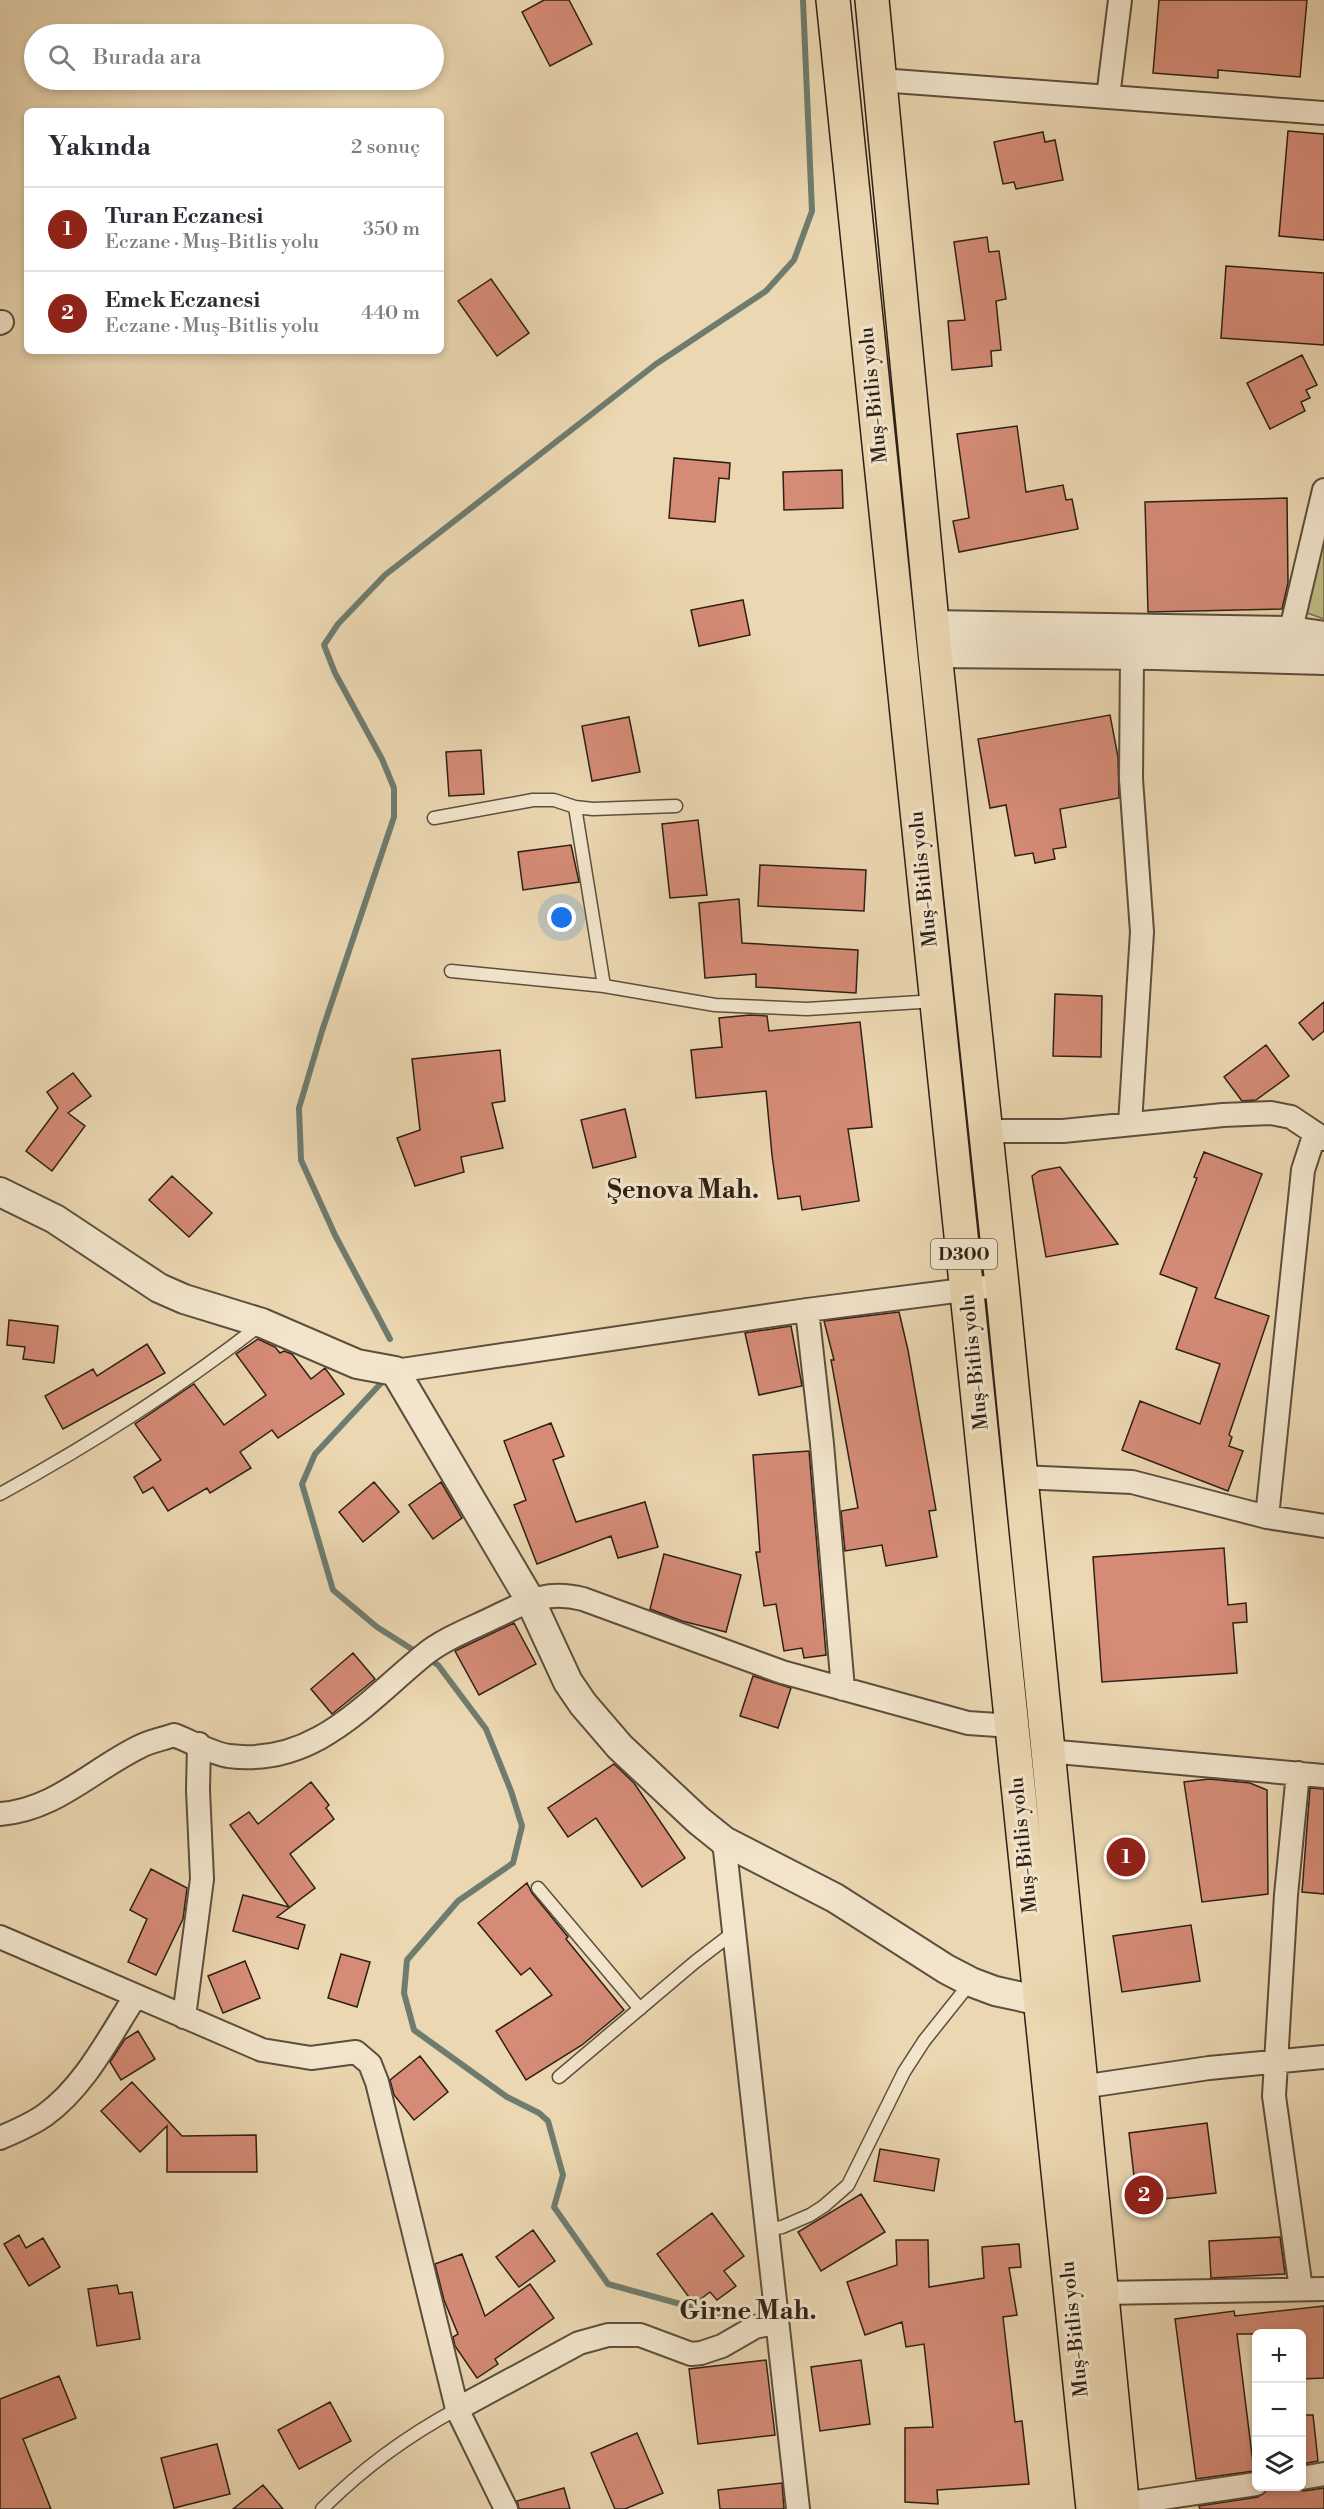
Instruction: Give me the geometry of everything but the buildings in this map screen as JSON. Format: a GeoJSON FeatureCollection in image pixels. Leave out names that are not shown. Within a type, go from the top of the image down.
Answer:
{"type":"FeatureCollection","features":[{"type":"Feature","properties":{"kind":"highway","name":"Muş-Bitlis yolu"},"geometry":{"type":"LineString","coordinates":[[833,0],[1041,2001],[1113,2507]]}},
{"type":"Feature","properties":{"kind":"highway","name":"Muş-Bitlis yolu"},"geometry":{"type":"LineString","coordinates":[[872,0],[934,639],[1002,1285],[1102,2293],[1113,2507]]}},
{"type":"Feature","properties":{"kind":"highway"},"geometry":{"type":"LineString","coordinates":[[937,1000],[972,994]]}},
{"type":"Feature","properties":{"kind":"highway"},"geometry":{"type":"LineString","coordinates":[[946,1085],[981,1080]]}},
{"type":"Feature","properties":{"kind":"street"},"geometry":{"type":"LineString","coordinates":[[1108,97],[1120,0]]}},
{"type":"Feature","properties":{"kind":"street"},"geometry":{"type":"LineString","coordinates":[[880,80],[1324,113]]}},
{"type":"Feature","properties":{"kind":"street"},"geometry":{"type":"LineString","coordinates":[[1287,644],[1324,490]]}},
{"type":"Feature","properties":{"kind":"street"},"geometry":{"type":"LineString","coordinates":[[934,639],[1132,655],[1287,644],[1324,636]]}},
{"type":"Feature","properties":{"kind":"street"},"geometry":{"type":"LineString","coordinates":[[934,639],[1287,644],[1324,660]]}},
{"type":"Feature","properties":{"kind":"street"},"geometry":{"type":"LineString","coordinates":[[1130,1124],[1142,932],[1131,779],[1132,655]]}},
{"type":"Feature","properties":{"kind":"street"},"geometry":{"type":"LineString","coordinates":[[985,1131],[1063,1131],[1223,1114],[1271,1113],[1291,1117],[1320,1136],[1303,1170],[1267,1517]]}},
{"type":"Feature","properties":{"kind":"street"},"geometry":{"type":"LineString","coordinates":[[0,1192],[55,1219],[159,1288],[184,1299],[262,1323],[357,1364],[395,1371],[807,1310],[1002,1285]]}},
{"type":"Feature","properties":{"kind":"street"},"geometry":{"type":"LineString","coordinates":[[807,1310],[822,1444],[843,1689]]}},
{"type":"Feature","properties":{"kind":"street"},"geometry":{"type":"LineString","coordinates":[[395,1371],[530,1600],[568,1682],[589,1712],[620,1747],[698,1820],[724,1841],[835,1898],[946,1969],[971,1982],[995,1991],[1041,2001],[1073,2002]]}},
{"type":"Feature","properties":{"kind":"street"},"geometry":{"type":"LineString","coordinates":[[1020,1477],[1132,1482],[1267,1517],[1324,1526]]}},
{"type":"Feature","properties":{"kind":"street"},"geometry":{"type":"LineString","coordinates":[[0,1814],[28,1810],[56,1798],[140,1746],[174,1735],[227,1756],[256,1757],[303,1747],[338,1728],[426,1654],[451,1639],[530,1600],[558,1594],[583,1599],[782,1672],[968,1723],[1012,1726]]}},
{"type":"Feature","properties":{"kind":"street"},"geometry":{"type":"LineString","coordinates":[[184,2017],[202,1879],[198,1790],[199,1744]]}},
{"type":"Feature","properties":{"kind":"street"},"geometry":{"type":"LineString","coordinates":[[1047,1751],[1324,1776]]}},
{"type":"Feature","properties":{"kind":"street"},"geometry":{"type":"LineString","coordinates":[[1298,1773],[1286,1895],[1274,2096],[1301,2289]]}},
{"type":"Feature","properties":{"kind":"street"},"geometry":{"type":"LineString","coordinates":[[724,1841],[798,2509]]}},
{"type":"Feature","properties":{"kind":"street"},"geometry":{"type":"LineString","coordinates":[[0,1937],[262,2050],[311,2058],[356,2052],[370,2064],[377,2082],[457,2409],[506,2509]]}},
{"type":"Feature","properties":{"kind":"street"},"geometry":{"type":"LineString","coordinates":[[0,2138],[32,2124],[58,2105],[73,2089],[135,1996]]}},
{"type":"Feature","properties":{"kind":"street"},"geometry":{"type":"LineString","coordinates":[[1081,2087],[1324,2057]]}},
{"type":"Feature","properties":{"kind":"street"},"geometry":{"type":"LineString","coordinates":[[1102,2293],[1324,2289]]}},
{"type":"Feature","properties":{"kind":"street"},"geometry":{"type":"LineString","coordinates":[[457,2409],[579,2343],[594,2338],[624,2334],[640,2335],[691,2354],[712,2350],[755,2327],[777,2322]]}},
{"type":"Feature","properties":{"kind":"street"},"geometry":{"type":"LineString","coordinates":[[1306,2477],[1324,2474]]}},
{"type":"Feature","properties":{"kind":"street"},"geometry":{"type":"LineString","coordinates":[[1113,2507],[1252,2485]]}},
{"type":"Feature","properties":{"kind":"lane"},"geometry":{"type":"LineString","coordinates":[[434,818],[533,800],[554,800],[575,807],[608,809],[676,806]]}},
{"type":"Feature","properties":{"kind":"lane"},"geometry":{"type":"LineString","coordinates":[[575,807],[604,986]]}},
{"type":"Feature","properties":{"kind":"lane"},"geometry":{"type":"LineString","coordinates":[[451,971],[604,986],[715,1005],[761,1008],[853,1007],[937,1000]]}},
{"type":"Feature","properties":{"kind":"lane"},"geometry":{"type":"LineString","coordinates":[[0,1494],[69,1455],[156,1401],[262,1323]]}},
{"type":"Feature","properties":{"kind":"lane"},"geometry":{"type":"LineString","coordinates":[[538,1888],[640,2009]]}},
{"type":"Feature","properties":{"kind":"lane"},"geometry":{"type":"LineString","coordinates":[[559,2078],[703,1954],[734,1932]]}},
{"type":"Feature","properties":{"kind":"lane"},"geometry":{"type":"LineString","coordinates":[[767,2230],[782,2227],[810,2215],[824,2206],[848,2184],[904,2072],[941,2018],[971,1982]]}},
{"type":"Feature","properties":{"kind":"lane"},"geometry":{"type":"LineString","coordinates":[[322,2509],[368,2466],[396,2445],[457,2409]]}},
{"type":"Feature","properties":{"kind":"shaded area"},"geometry":{"type":"Polygon","coordinates":[[[1324,533],[1324,619],[1307,613],[1324,533]]]}},
{"type":"Feature","properties":{"kind":"waterway"},"geometry":{"type":"LineString","coordinates":[[390,1339],[335,1235],[301,1160],[299,1108],[322,1031],[394,817],[394,788],[382,759],[335,673],[324,645],[338,624],[385,575],[656,364],[766,291],[794,260],[812,211],[803,0]]}},
{"type":"Feature","properties":{"kind":"waterway"},"geometry":{"type":"LineString","coordinates":[[384,1380],[315,1454],[302,1484],[333,1590],[377,1627],[418,1653]]}},
{"type":"Feature","properties":{"kind":"waterway"},"geometry":{"type":"LineString","coordinates":[[427,1658],[438,1665],[486,1729],[511,1791],[522,1826],[513,1863],[458,1901],[407,1960],[404,1993],[414,2030],[507,2097],[539,2113],[548,2121],[563,2175],[554,2207],[608,2284],[724,2316]]}},
{"type":"Feature","properties":{"kind":"place","name":"Turan Eczanesi"},"geometry":{"type":"Point","coordinates":[1126,1857]}},
{"type":"Feature","properties":{"kind":"place","name":"Emek Eczanesi"},"geometry":{"type":"Point","coordinates":[1144,2195]}},
{"type":"Feature","properties":{"kind":"district","name":"Şenova Mah."},"geometry":{"type":"Point","coordinates":[683,1190]}},
{"type":"Feature","properties":{"kind":"district","name":"Girne Mah."},"geometry":{"type":"Point","coordinates":[748,2311]}}]}
